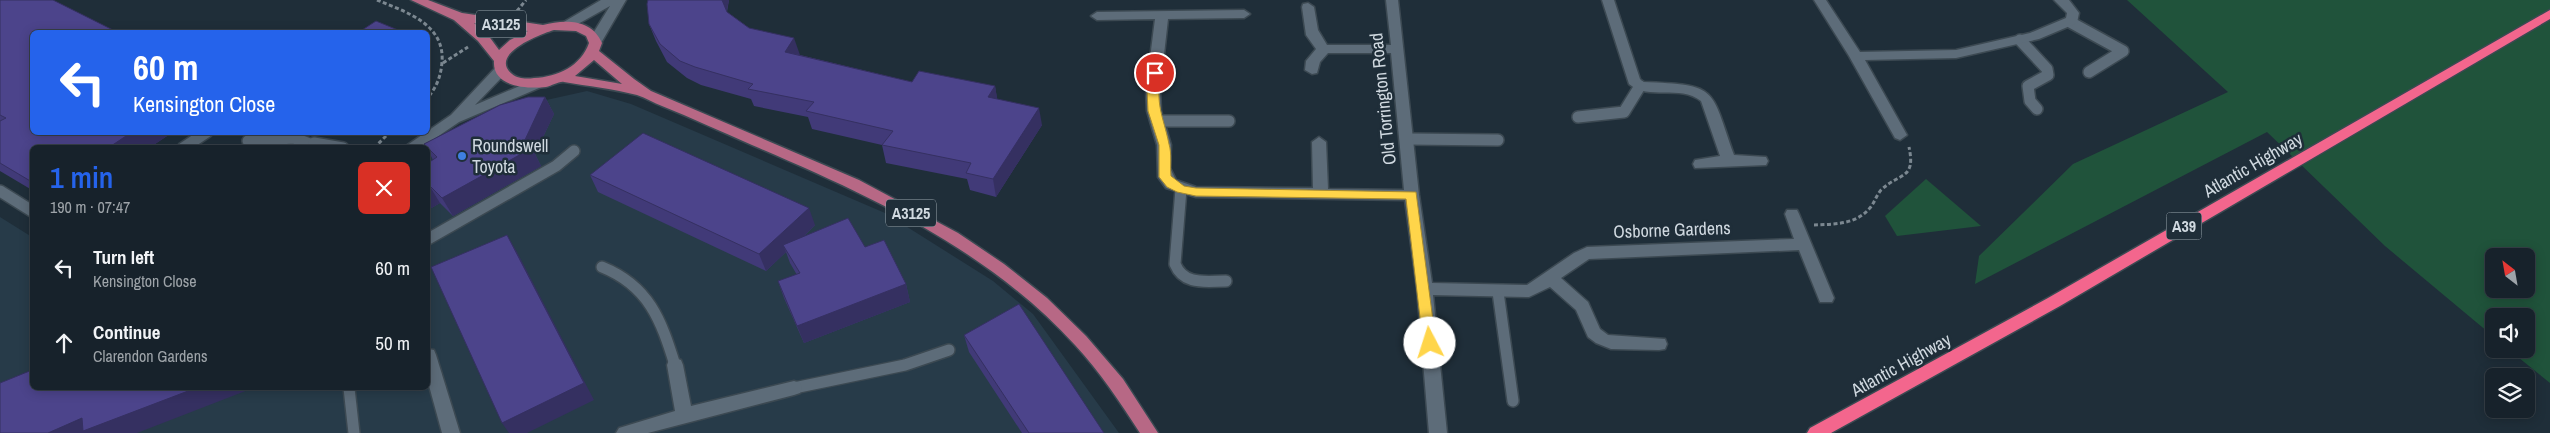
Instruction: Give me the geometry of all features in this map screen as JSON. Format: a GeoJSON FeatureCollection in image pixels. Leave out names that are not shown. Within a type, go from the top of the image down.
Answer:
{"type":"FeatureCollection","features":[{"type":"Feature","properties":{"kind":"highway","name":"Atlantic Highway"},"geometry":{"type":"LineString","coordinates":[[1816,433],[2054,302],[2550,14]]}},
{"type":"Feature","properties":{"kind":"main road","name":"A3125"},"geometry":{"type":"LineString","coordinates":[[417,0],[459,17],[506,25],[544,28]]}},
{"type":"Feature","properties":{"kind":"main road","name":"A3125"},"geometry":{"type":"LineString","coordinates":[[459,17],[483,38],[501,65]]}},
{"type":"Feature","properties":{"kind":"main road"},"geometry":{"type":"LineString","coordinates":[[564,26],[585,30],[595,47],[583,66],[564,77],[541,82],[518,82],[508,78],[501,65],[506,50],[515,41],[544,28],[564,26]]}},
{"type":"Feature","properties":{"kind":"main road","name":"A3125"},"geometry":{"type":"LineString","coordinates":[[595,47],[640,91]]}},
{"type":"Feature","properties":{"kind":"main road","name":"A3125"},"geometry":{"type":"LineString","coordinates":[[564,77],[574,81],[640,91],[804,161],[893,202],[972,247],[1017,280],[1064,321],[1105,367],[1133,406],[1149,433]]}},
{"type":"Feature","properties":{"kind":"street"},"geometry":{"type":"LineString","coordinates":[[564,26],[611,0]]}},
{"type":"Feature","properties":{"kind":"street"},"geometry":{"type":"LineString","coordinates":[[595,47],[620,0]]}},
{"type":"Feature","properties":{"kind":"street","name":"Old Torrington Road"},"geometry":{"type":"LineString","coordinates":[[1392,0],[1396,49],[1408,139],[1412,195],[1425,289],[1438,433]]}},
{"type":"Feature","properties":{"kind":"street"},"geometry":{"type":"LineString","coordinates":[[1608,0],[1637,83],[1688,88],[1700,92],[1707,99],[1729,160]]}},
{"type":"Feature","properties":{"kind":"street"},"geometry":{"type":"LineString","coordinates":[[1820,0],[1856,56],[1900,135]]}},
{"type":"Feature","properties":{"kind":"street"},"geometry":{"type":"LineString","coordinates":[[1856,56],[1956,54],[2020,40],[2055,29],[2070,22],[2073,13],[2067,4],[2060,0]]}},
{"type":"Feature","properties":{"kind":"street"},"geometry":{"type":"LineString","coordinates":[[1308,7],[1310,34],[1314,41],[1324,49],[1396,49]]}},
{"type":"Feature","properties":{"kind":"street"},"geometry":{"type":"LineString","coordinates":[[1098,16],[1244,14]]}},
{"type":"Feature","properties":{"kind":"street"},"geometry":{"type":"LineString","coordinates":[[1162,16],[1153,90],[1156,121],[1164,145],[1165,177],[1171,184],[1181,190],[1196,192],[1412,195]]}},
{"type":"Feature","properties":{"kind":"street"},"geometry":{"type":"LineString","coordinates":[[1312,70],[1313,61],[1324,49]]}},
{"type":"Feature","properties":{"kind":"street"},"geometry":{"type":"LineString","coordinates":[[454,119],[501,65]]}},
{"type":"Feature","properties":{"kind":"street"},"geometry":{"type":"LineString","coordinates":[[430,135],[454,119],[541,82]]}},
{"type":"Feature","properties":{"kind":"street"},"geometry":{"type":"LineString","coordinates":[[415,145],[430,135]]}},
{"type":"Feature","properties":{"kind":"street"},"geometry":{"type":"LineString","coordinates":[[1319,142],[1321,194]]}},
{"type":"Feature","properties":{"kind":"street"},"geometry":{"type":"LineString","coordinates":[[1700,164],[1729,160],[1761,161]]}},
{"type":"Feature","properties":{"kind":"street"},"geometry":{"type":"LineString","coordinates":[[1794,220],[1826,298]]}},
{"type":"Feature","properties":{"kind":"street","name":"Osborne Gardens"},"geometry":{"type":"LineString","coordinates":[[1425,289],[1498,292],[1528,291],[1540,286],[1573,259],[1587,252],[1803,244]]}},
{"type":"Feature","properties":{"kind":"street"},"geometry":{"type":"LineString","coordinates":[[1550,278],[1582,306],[1594,332],[1602,339],[1611,343],[1659,344]]}},
{"type":"Feature","properties":{"kind":"street"},"geometry":{"type":"LineString","coordinates":[[430,363],[451,433]]}},
{"type":"Feature","properties":{"kind":"street"},"geometry":{"type":"LineString","coordinates":[[675,365],[684,415]]}},
{"type":"Feature","properties":{"kind":"street"},"geometry":{"type":"LineString","coordinates":[[625,433],[684,415],[794,388]]}},
{"type":"Feature","properties":{"kind":"lane"},"geometry":{"type":"LineString","coordinates":[[2070,22],[2123,51],[2088,72]]}},
{"type":"Feature","properties":{"kind":"lane"},"geometry":{"type":"LineString","coordinates":[[2020,40],[2047,69],[2048,75],[2028,86],[2030,102],[2037,109]]}},
{"type":"Feature","properties":{"kind":"lane"},"geometry":{"type":"LineString","coordinates":[[1578,117],[1624,112],[1637,83]]}},
{"type":"Feature","properties":{"kind":"lane"},"geometry":{"type":"LineString","coordinates":[[1156,121],[1229,121]]}},
{"type":"Feature","properties":{"kind":"lane"},"geometry":{"type":"LineString","coordinates":[[187,145],[202,135]]}},
{"type":"Feature","properties":{"kind":"lane"},"geometry":{"type":"LineString","coordinates":[[253,144],[281,135],[317,145]]}},
{"type":"Feature","properties":{"kind":"lane"},"geometry":{"type":"LineString","coordinates":[[1408,139],[1498,140]]}},
{"type":"Feature","properties":{"kind":"lane"},"geometry":{"type":"LineString","coordinates":[[430,238],[556,166],[574,151]]}},
{"type":"Feature","properties":{"kind":"lane"},"geometry":{"type":"LineString","coordinates":[[1181,190],[1175,264],[1177,273],[1184,280],[1226,281]]}},
{"type":"Feature","properties":{"kind":"lane"},"geometry":{"type":"LineString","coordinates":[[0,191],[30,210]]}},
{"type":"Feature","properties":{"kind":"lane"},"geometry":{"type":"LineString","coordinates":[[602,267],[624,276],[637,289],[662,324],[675,365]]}},
{"type":"Feature","properties":{"kind":"lane"},"geometry":{"type":"LineString","coordinates":[[1498,292],[1513,401]]}},
{"type":"Feature","properties":{"kind":"lane"},"geometry":{"type":"LineString","coordinates":[[794,388],[905,365],[949,350]]}},
{"type":"Feature","properties":{"kind":"lane"},"geometry":{"type":"LineString","coordinates":[[351,390],[354,433]]}},
{"type":"Feature","properties":{"kind":"path"},"geometry":{"type":"LineString","coordinates":[[377,0],[420,19],[437,33],[443,49],[443,63],[438,87],[430,95]]}},
{"type":"Feature","properties":{"kind":"path"},"geometry":{"type":"LineString","coordinates":[[377,145],[387,135]]}},
{"type":"Feature","properties":{"kind":"path"},"geometry":{"type":"LineString","coordinates":[[1794,220],[1837,223],[1862,216],[1870,207],[1875,197],[1910,172],[1913,164],[1909,148],[1900,135]]}},
{"type":"Feature","properties":{"kind":"shaded area"},"geometry":{"type":"Polygon","coordinates":[[[587,91],[631,104],[885,213],[993,281],[1033,314],[1119,433],[0,433],[0,217],[30,236],[30,390],[430,390],[430,148],[483,114],[587,91]]]}},
{"type":"Feature","properties":{"kind":"green space"},"geometry":{"type":"Polygon","coordinates":[[[2127,0],[2550,0],[2550,383],[2535,371],[2535,368],[2531,368],[2519,358],[2535,358],[2535,308],[2485,308],[2485,329],[2385,246],[2267,132],[1975,284],[1979,256],[2073,164],[2228,92],[2127,0]]]}},
{"type":"Feature","properties":{"kind":"green space"},"geometry":{"type":"Polygon","coordinates":[[[1926,179],[1981,226],[1897,236],[1885,216],[1926,179]]]}},
{"type":"Feature","properties":{"kind":"building"},"geometry":{"type":"Polygon","coordinates":[[[0,0],[53,0],[113,30],[30,30],[30,135],[128,135],[112,145],[30,145],[30,181],[0,163],[0,121],[6,118],[0,115],[0,0]]]}},
{"type":"Feature","properties":{"kind":"building"},"geometry":{"type":"Polygon","coordinates":[[[648,0],[722,0],[727,12],[749,28],[794,38],[785,52],[912,82],[919,71],[995,86],[988,97],[1039,108],[993,179],[966,173],[971,163],[882,145],[893,131],[806,111],[814,102],[748,89],[753,84],[680,61],[660,44],[649,24],[648,0]]]}},
{"type":"Feature","properties":{"kind":"building"},"geometry":{"type":"Polygon","coordinates":[[[376,21],[398,30],[362,30],[376,21]]]}},
{"type":"Feature","properties":{"kind":"building"},"geometry":{"type":"Polygon","coordinates":[[[528,97],[545,97],[524,142],[532,148],[442,198],[430,186],[430,162],[437,157],[430,150],[430,145],[424,144],[500,105],[528,97]]]}},
{"type":"Feature","properties":{"kind":"building"},"geometry":{"type":"Polygon","coordinates":[[[643,133],[809,208],[759,254],[590,175],[643,133]]]}},
{"type":"Feature","properties":{"kind":"building"},"geometry":{"type":"Polygon","coordinates":[[[848,218],[865,247],[884,240],[906,284],[797,326],[778,281],[800,273],[783,245],[848,218]]]}},
{"type":"Feature","properties":{"kind":"building"},"geometry":{"type":"Polygon","coordinates":[[[507,235],[584,383],[502,423],[431,267],[507,235]]]}},
{"type":"Feature","properties":{"kind":"building"},"geometry":{"type":"Polygon","coordinates":[[[1019,304],[1104,433],[1029,433],[964,335],[1019,304]]]}},
{"type":"Feature","properties":{"kind":"building"},"geometry":{"type":"Polygon","coordinates":[[[30,371],[30,390],[191,390],[83,431],[82,418],[48,433],[0,433],[0,383],[30,371]]]}},
{"type":"Feature","properties":{"kind":"place","name":"Roundswell Toyota"},"geometry":{"type":"Point","coordinates":[462,156]}},
{"type":"Feature","properties":{"kind":"route"},"geometry":{"type":"LineString","coordinates":[[1155,73],[1153,90],[1154,111],[1164,145],[1163,168],[1165,177],[1171,184],[1181,190],[1196,192],[1412,195],[1425,289],[1430,343]]}}]}
